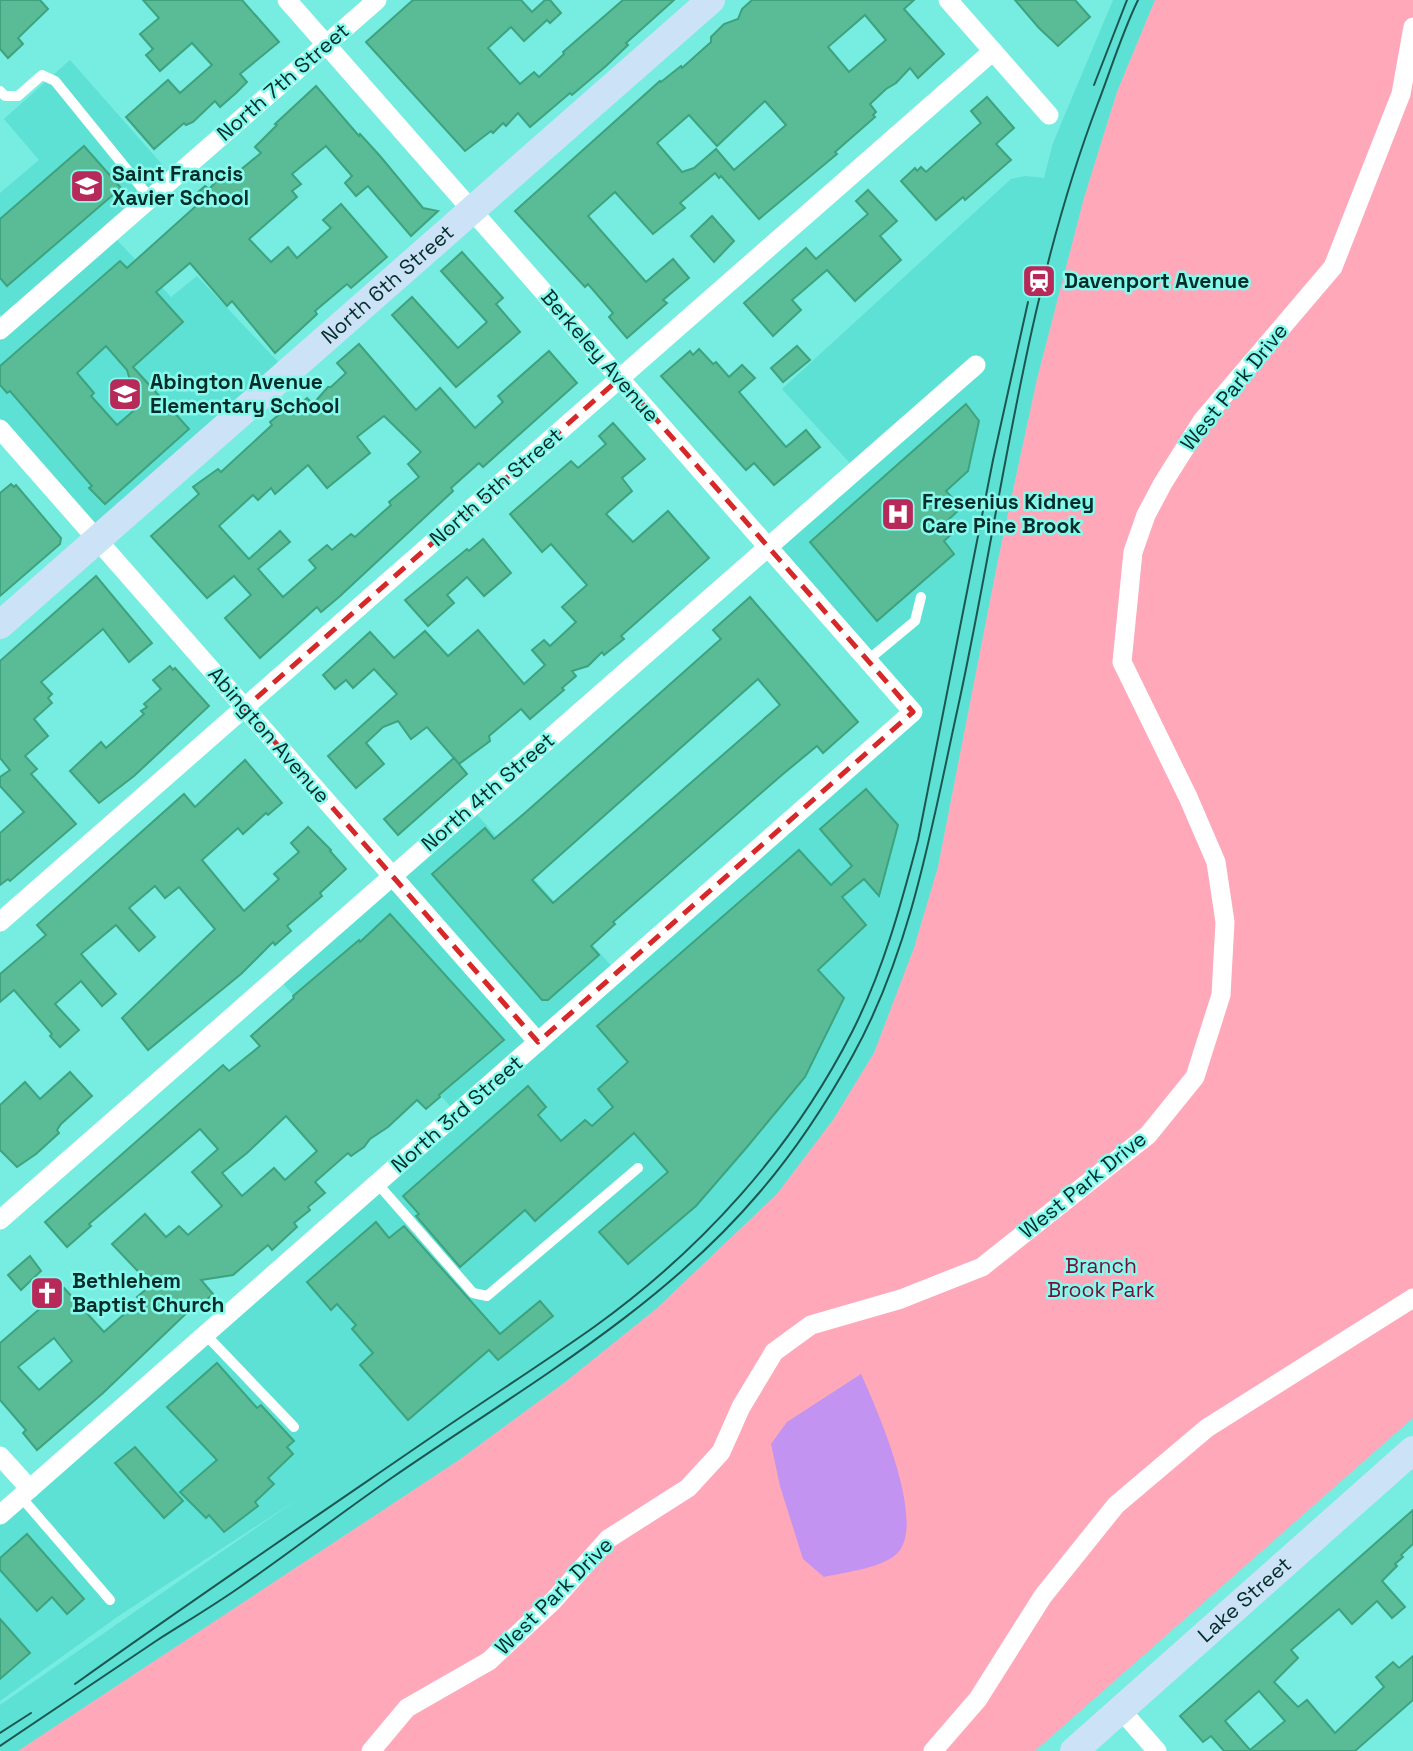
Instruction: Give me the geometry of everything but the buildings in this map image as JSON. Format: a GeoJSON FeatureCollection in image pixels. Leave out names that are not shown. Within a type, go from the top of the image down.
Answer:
{"type":"FeatureCollection","features":[{"type":"Feature","properties":{"kind":"street","name":"Berkeley Avenue"},"geometry":{"type":"LineString","coordinates":[[287,0],[913,712]]}},
{"type":"Feature","properties":{"kind":"street","name":"North 7th Street"},"geometry":{"type":"LineString","coordinates":[[0,330],[377,0]]}},
{"type":"Feature","properties":{"kind":"street","name":"North 6th Street"},"geometry":{"type":"LineString","coordinates":[[0,625],[711,0]]}},
{"type":"Feature","properties":{"kind":"street"},"geometry":{"type":"LineString","coordinates":[[948,0],[1049,115]]}},
{"type":"Feature","properties":{"kind":"street","name":"West Park Drive"},"geometry":{"type":"LineString","coordinates":[[371,1751],[407,1708],[489,1661],[553,1601],[608,1539],[688,1488],[721,1452],[741,1407],[774,1352],[811,1325],[901,1299],[982,1267],[1148,1135],[1195,1077],[1221,995],[1225,922],[1216,862],[1188,797],[1122,662],[1133,552],[1146,515],[1202,421],[1333,267],[1401,94],[1413,27]]}},
{"type":"Feature","properties":{"kind":"street","name":"North 5th Street"},"geometry":{"type":"LineString","coordinates":[[0,922],[993,51]]}},
{"type":"Feature","properties":{"kind":"street","name":"North 4th Street"},"geometry":{"type":"LineString","coordinates":[[0,1220],[976,365]]}},
{"type":"Feature","properties":{"kind":"street","name":"Abington Avenue"},"geometry":{"type":"LineString","coordinates":[[0,429],[538,1042]]}},
{"type":"Feature","properties":{"kind":"street","name":"North 3rd Street"},"geometry":{"type":"LineString","coordinates":[[0,1516],[913,712]]}},
{"type":"Feature","properties":{"kind":"street"},"geometry":{"type":"LineString","coordinates":[[933,1751],[978,1699],[1043,1596],[1116,1506],[1207,1427],[1413,1298]]}},
{"type":"Feature","properties":{"kind":"street","name":"Lake Street"},"geometry":{"type":"LineString","coordinates":[[1074,1751],[1413,1450]]}},
{"type":"Feature","properties":{"kind":"street"},"geometry":{"type":"LineString","coordinates":[[0,1456],[25,1493]]}},
{"type":"Feature","properties":{"kind":"street"},"geometry":{"type":"LineString","coordinates":[[1121,1710],[1157,1751]]}},
{"type":"Feature","properties":{"kind":"lane"},"geometry":{"type":"LineString","coordinates":[[0,91],[5,96],[18,96],[42,75],[55,81],[150,198]]}},
{"type":"Feature","properties":{"kind":"lane"},"geometry":{"type":"LineString","coordinates":[[868,660],[915,621],[921,597]]}},
{"type":"Feature","properties":{"kind":"lane"},"geometry":{"type":"LineString","coordinates":[[377,1184],[473,1293],[487,1296],[638,1168]]}},
{"type":"Feature","properties":{"kind":"lane"},"geometry":{"type":"LineString","coordinates":[[206,1335],[294,1426]]}},
{"type":"Feature","properties":{"kind":"lane"},"geometry":{"type":"LineString","coordinates":[[25,1493],[110,1600]]}},
{"type":"Feature","properties":{"kind":"highlighted area"},"geometry":{"type":"Polygon","coordinates":[[[620,378],[913,712],[538,1042],[245,708],[620,378]]]}},
{"type":"Feature","properties":{"kind":"shaded area"},"geometry":{"type":"Polygon","coordinates":[[[1113,0],[1155,0],[1117,92],[1084,198],[1037,379],[998,560],[938,867],[914,948],[874,1053],[833,1120],[777,1194],[656,1309],[564,1383],[459,1460],[18,1751],[0,1751],[0,1705],[298,1499],[120,1615],[0,1701],[0,1520],[460,1118],[387,1032],[353,1063],[279,979],[473,810],[615,970],[909,713],[767,553],[859,473],[782,389],[1011,179],[1025,176],[1044,178],[1053,143],[1113,0]]]}},
{"type":"Feature","properties":{"kind":"shaded area","name":"Saint Francis Xavier School"},"geometry":{"type":"Polygon","coordinates":[[[70,60],[174,178],[5,320],[0,314],[0,193],[39,160],[4,119],[70,60]]]}},
{"type":"Feature","properties":{"kind":"shaded area","name":"Abington Avenue Elementary School"},"geometry":{"type":"Polygon","coordinates":[[[113,236],[171,297],[197,276],[282,366],[98,532],[0,423],[0,331],[113,236]]]}},
{"type":"Feature","properties":{"kind":"shaded area"},"geometry":{"type":"Polygon","coordinates":[[[861,1374],[896,1462],[906,1513],[906,1534],[900,1550],[886,1561],[824,1577],[803,1559],[780,1486],[771,1444],[787,1422],[861,1374]]]}},
{"type":"Feature","properties":{"kind":"green space","name":"Branch Brook Park"},"geometry":{"type":"Polygon","coordinates":[[[1155,0],[1413,0],[1413,1418],[1035,1751],[18,1751],[459,1460],[564,1383],[656,1309],[777,1194],[833,1120],[874,1053],[914,948],[938,867],[998,560],[1037,379],[1084,198],[1117,92],[1155,0]]]}},
{"type":"Feature","properties":{"kind":"tram line"},"geometry":{"type":"LineString","coordinates":[[1094,85],[1127,0]]}},
{"type":"Feature","properties":{"kind":"tram line"},"geometry":{"type":"LineString","coordinates":[[0,1746],[230,1594],[393,1477],[586,1347],[632,1312],[720,1236],[773,1177],[821,1109],[853,1055],[873,1014],[891,972],[918,885],[974,631],[1017,402],[1051,251],[1073,176],[1138,0]]}},
{"type":"Feature","properties":{"kind":"tram line"},"geometry":{"type":"LineString","coordinates":[[75,1684],[574,1341],[633,1297],[671,1265],[741,1195],[801,1117],[828,1075],[863,1009],[882,962],[905,889],[918,840],[993,460],[1028,302]]}},
{"type":"Feature","properties":{"kind":"tram line"},"geometry":{"type":"LineString","coordinates":[[0,1733],[31,1713]]}},
{"type":"Feature","properties":{"kind":"place","name":"Saint Francis Xavier School"},"geometry":{"type":"Point","coordinates":[87,186]}},
{"type":"Feature","properties":{"kind":"place","name":"Davenport Avenue"},"geometry":{"type":"Point","coordinates":[1039,281]}},
{"type":"Feature","properties":{"kind":"place","name":"Abington Avenue Elementary School"},"geometry":{"type":"Point","coordinates":[125,394]}},
{"type":"Feature","properties":{"kind":"place","name":"Fresenius Kidney Care Pine Brook"},"geometry":{"type":"Point","coordinates":[898,514]}},
{"type":"Feature","properties":{"kind":"place","name":"Bethlehem Baptist Church"},"geometry":{"type":"Point","coordinates":[47,1293]}}]}
